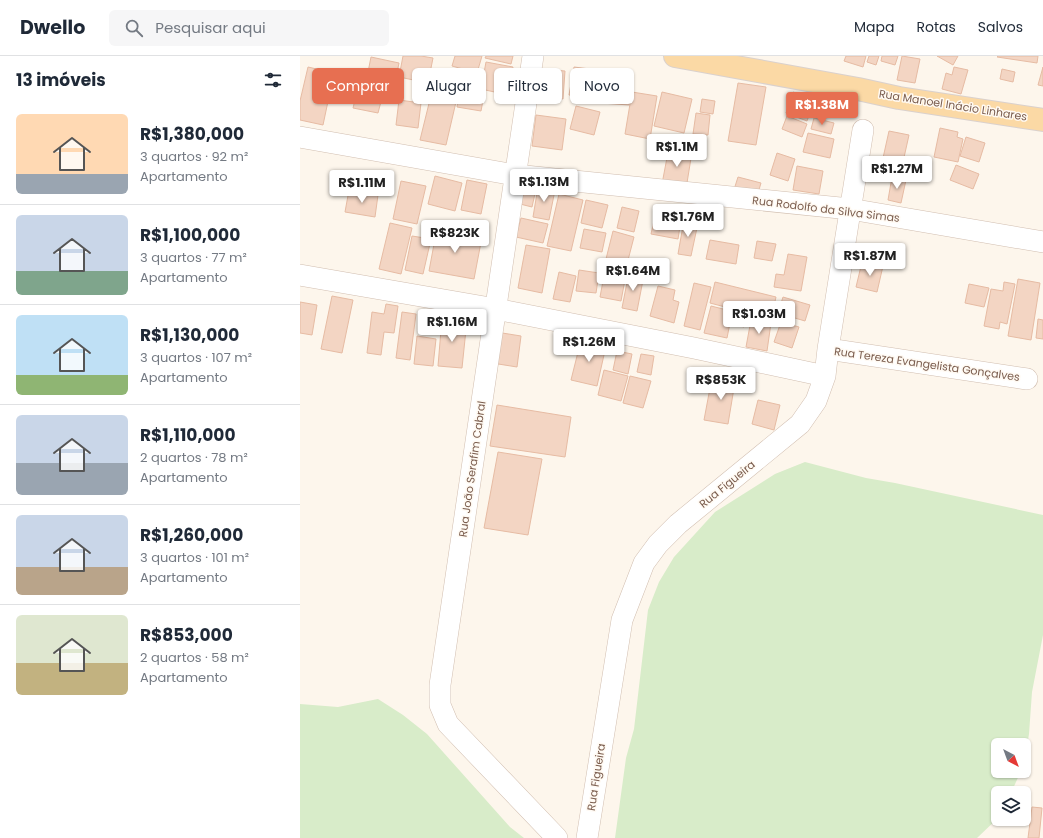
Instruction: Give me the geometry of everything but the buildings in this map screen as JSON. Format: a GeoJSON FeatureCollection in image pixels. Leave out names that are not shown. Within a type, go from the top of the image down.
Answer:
{"type":"FeatureCollection","features":[{"type":"Feature","properties":{"kind":"main road","name":"Rua Manoel Inácio Linhares"},"geometry":{"type":"LineString","coordinates":[[675,56],[858,89],[899,98],[1043,120]]}},
{"type":"Feature","properties":{"kind":"street","name":"Rua João Serafim Cabral"},"geometry":{"type":"LineString","coordinates":[[533,56],[440,685],[440,705],[448,724],[557,838]]}},
{"type":"Feature","properties":{"kind":"street","name":"Rua Figueira"},"geometry":{"type":"LineString","coordinates":[[587,838],[622,620],[644,563],[658,544],[678,524],[800,424],[816,401],[825,376],[863,130]]}},
{"type":"Feature","properties":{"kind":"street","name":"Rua Rodolfo da Silva Simas"},"geometry":{"type":"LineString","coordinates":[[300,137],[515,175],[850,209],[1043,242]]}},
{"type":"Feature","properties":{"kind":"street"},"geometry":{"type":"LineString","coordinates":[[300,276],[496,309],[694,348],[825,376]]}},
{"type":"Feature","properties":{"kind":"street","name":"Rua Tereza Evangelista Gonçalves"},"geometry":{"type":"LineString","coordinates":[[828,349],[1027,378]]}},
{"type":"Feature","properties":{"kind":"green space"},"geometry":{"type":"Polygon","coordinates":[[[805,462],[866,478],[1043,515],[1043,635],[1032,692],[1028,738],[991,738],[991,778],[1018,778],[1014,786],[991,786],[991,825],[977,838],[615,838],[626,758],[634,729],[648,610],[659,582],[674,557],[715,512],[775,474],[805,462]]]}},
{"type":"Feature","properties":{"kind":"green space"},"geometry":{"type":"Polygon","coordinates":[[[378,699],[403,715],[427,734],[510,827],[524,838],[300,838],[300,704],[338,707],[378,699]]]}}]}
